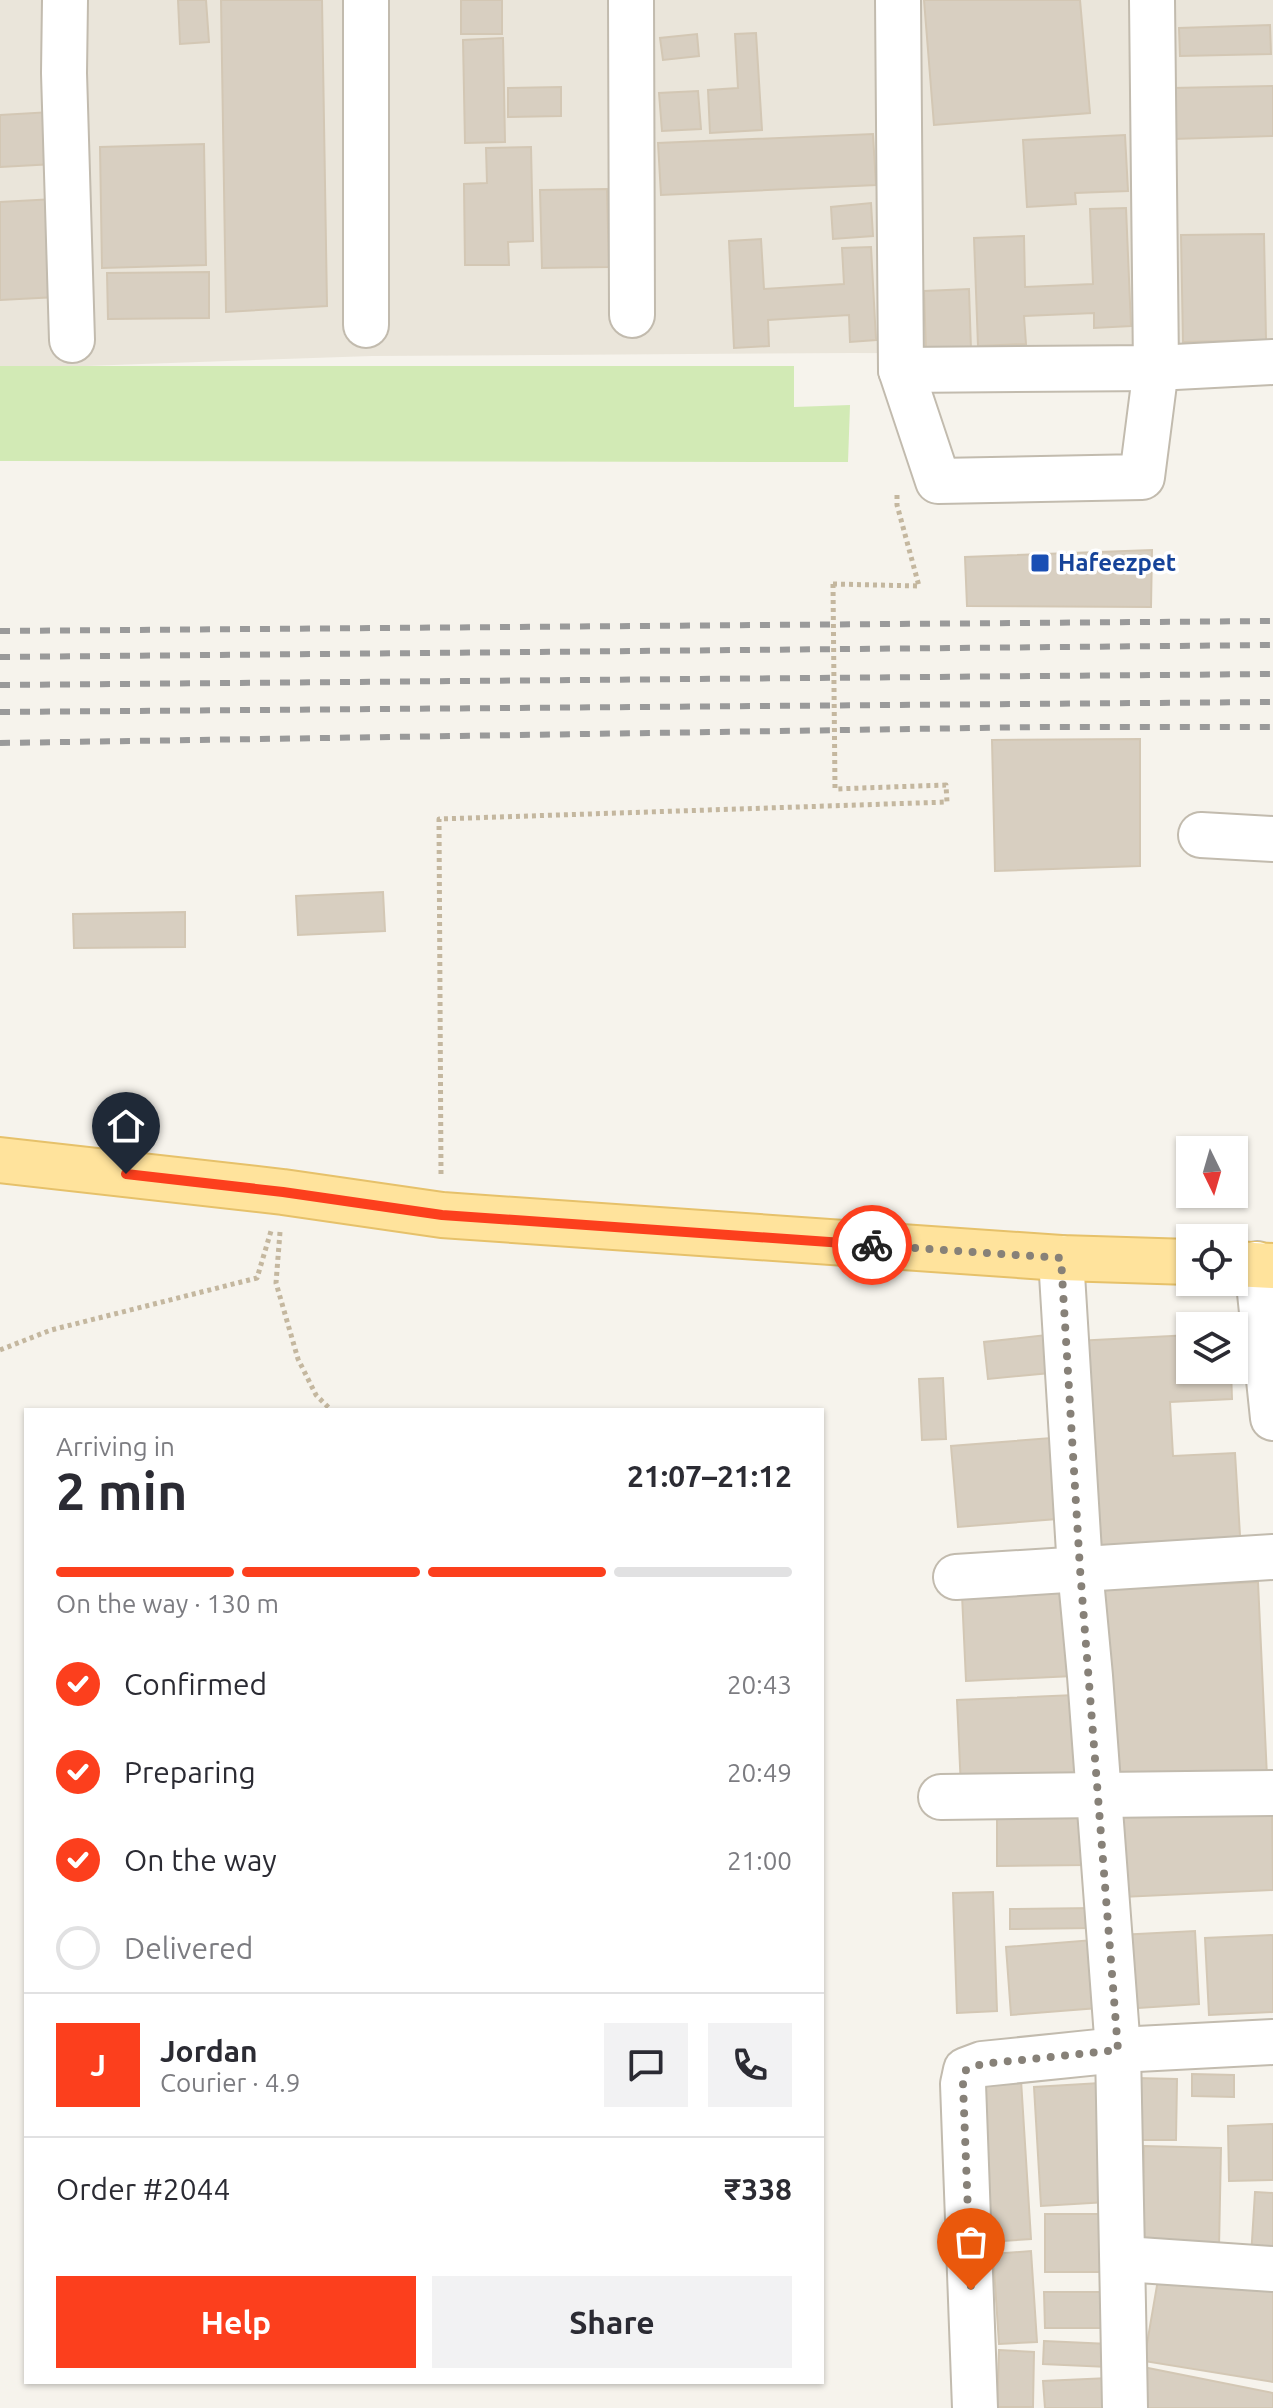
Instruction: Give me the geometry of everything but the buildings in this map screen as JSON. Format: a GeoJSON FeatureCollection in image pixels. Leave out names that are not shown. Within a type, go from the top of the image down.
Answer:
{"type":"FeatureCollection","features":[{"type":"Feature","properties":{"kind":"main road"},"geometry":{"type":"LineString","coordinates":[[0,1160],[283,1192],[442,1215],[1061,1258],[1176,1262]]}},
{"type":"Feature","properties":{"kind":"street"},"geometry":{"type":"LineString","coordinates":[[65,0],[64,73],[72,340]]}},
{"type":"Feature","properties":{"kind":"street"},"geometry":{"type":"LineString","coordinates":[[366,0],[366,325]]}},
{"type":"Feature","properties":{"kind":"street"},"geometry":{"type":"LineString","coordinates":[[631,0],[632,315]]}},
{"type":"Feature","properties":{"kind":"street"},"geometry":{"type":"LineString","coordinates":[[898,0],[901,370],[938,481],[1142,477],[1156,368],[1152,0]]}},
{"type":"Feature","properties":{"kind":"street"},"geometry":{"type":"LineString","coordinates":[[901,370],[1156,368],[1273,362]]}},
{"type":"Feature","properties":{"kind":"street"},"geometry":{"type":"LineString","coordinates":[[1201,835],[1273,839]]}},
{"type":"Feature","properties":{"kind":"street"},"geometry":{"type":"LineString","coordinates":[[1061,1258],[1080,1569],[1118,2050],[1125,2408]]}},
{"type":"Feature","properties":{"kind":"street"},"geometry":{"type":"LineString","coordinates":[[1255,1265],[1273,1418]]}},
{"type":"Feature","properties":{"kind":"street"},"geometry":{"type":"LineString","coordinates":[[956,1577],[1273,1557]]}},
{"type":"Feature","properties":{"kind":"street"},"geometry":{"type":"LineString","coordinates":[[941,1797],[1273,1793]]}},
{"type":"Feature","properties":{"kind":"street"},"geometry":{"type":"LineString","coordinates":[[975,2408],[963,2084],[966,2070],[982,2064],[1118,2050],[1273,2042]]}},
{"type":"Feature","properties":{"kind":"street"},"geometry":{"type":"LineString","coordinates":[[1124,2259],[1273,2269]]}},
{"type":"Feature","properties":{"kind":"path"},"geometry":{"type":"LineString","coordinates":[[442,1215],[439,819],[947,802],[946,785],[835,789],[833,584],[919,586]]}},
{"type":"Feature","properties":{"kind":"path"},"geometry":{"type":"LineString","coordinates":[[0,1350],[51,1330],[257,1278],[283,1192]]}},
{"type":"Feature","properties":{"kind":"path"},"geometry":{"type":"LineString","coordinates":[[283,1192],[276,1283],[298,1359],[316,1395],[329,1408]]}},
{"type":"Feature","properties":{"kind":"shaded area"},"geometry":{"type":"Polygon","coordinates":[[[0,0],[1273,0],[1273,355],[852,353],[372,356],[0,369],[0,0]]]}},
{"type":"Feature","properties":{"kind":"green space"},"geometry":{"type":"Polygon","coordinates":[[[0,366],[794,366],[794,407],[850,405],[848,462],[0,461],[0,366]]]}},
{"type":"Feature","properties":{"kind":"railway"},"geometry":{"type":"LineString","coordinates":[[0,631],[1273,621]]}},
{"type":"Feature","properties":{"kind":"railway"},"geometry":{"type":"LineString","coordinates":[[0,657],[1273,645]]}},
{"type":"Feature","properties":{"kind":"railway"},"geometry":{"type":"LineString","coordinates":[[0,685],[1273,674]]}},
{"type":"Feature","properties":{"kind":"railway"},"geometry":{"type":"LineString","coordinates":[[0,712],[1273,702]]}},
{"type":"Feature","properties":{"kind":"railway"},"geometry":{"type":"LineString","coordinates":[[0,743],[1040,727],[1273,727]]}},
{"type":"Feature","properties":{"kind":"way so far"},"geometry":{"type":"LineString","coordinates":[[872,1245],[1061,1258],[1080,1569],[1118,2050],[982,2064],[966,2070],[963,2084],[971,2290]]}},
{"type":"Feature","properties":{"kind":"place","name":"Hafeezpet"},"geometry":{"type":"Point","coordinates":[1040,563]}},
{"type":"Feature","properties":{"kind":"route"},"geometry":{"type":"LineString","coordinates":[[126,1174],[442,1215],[872,1245]]}}]}
